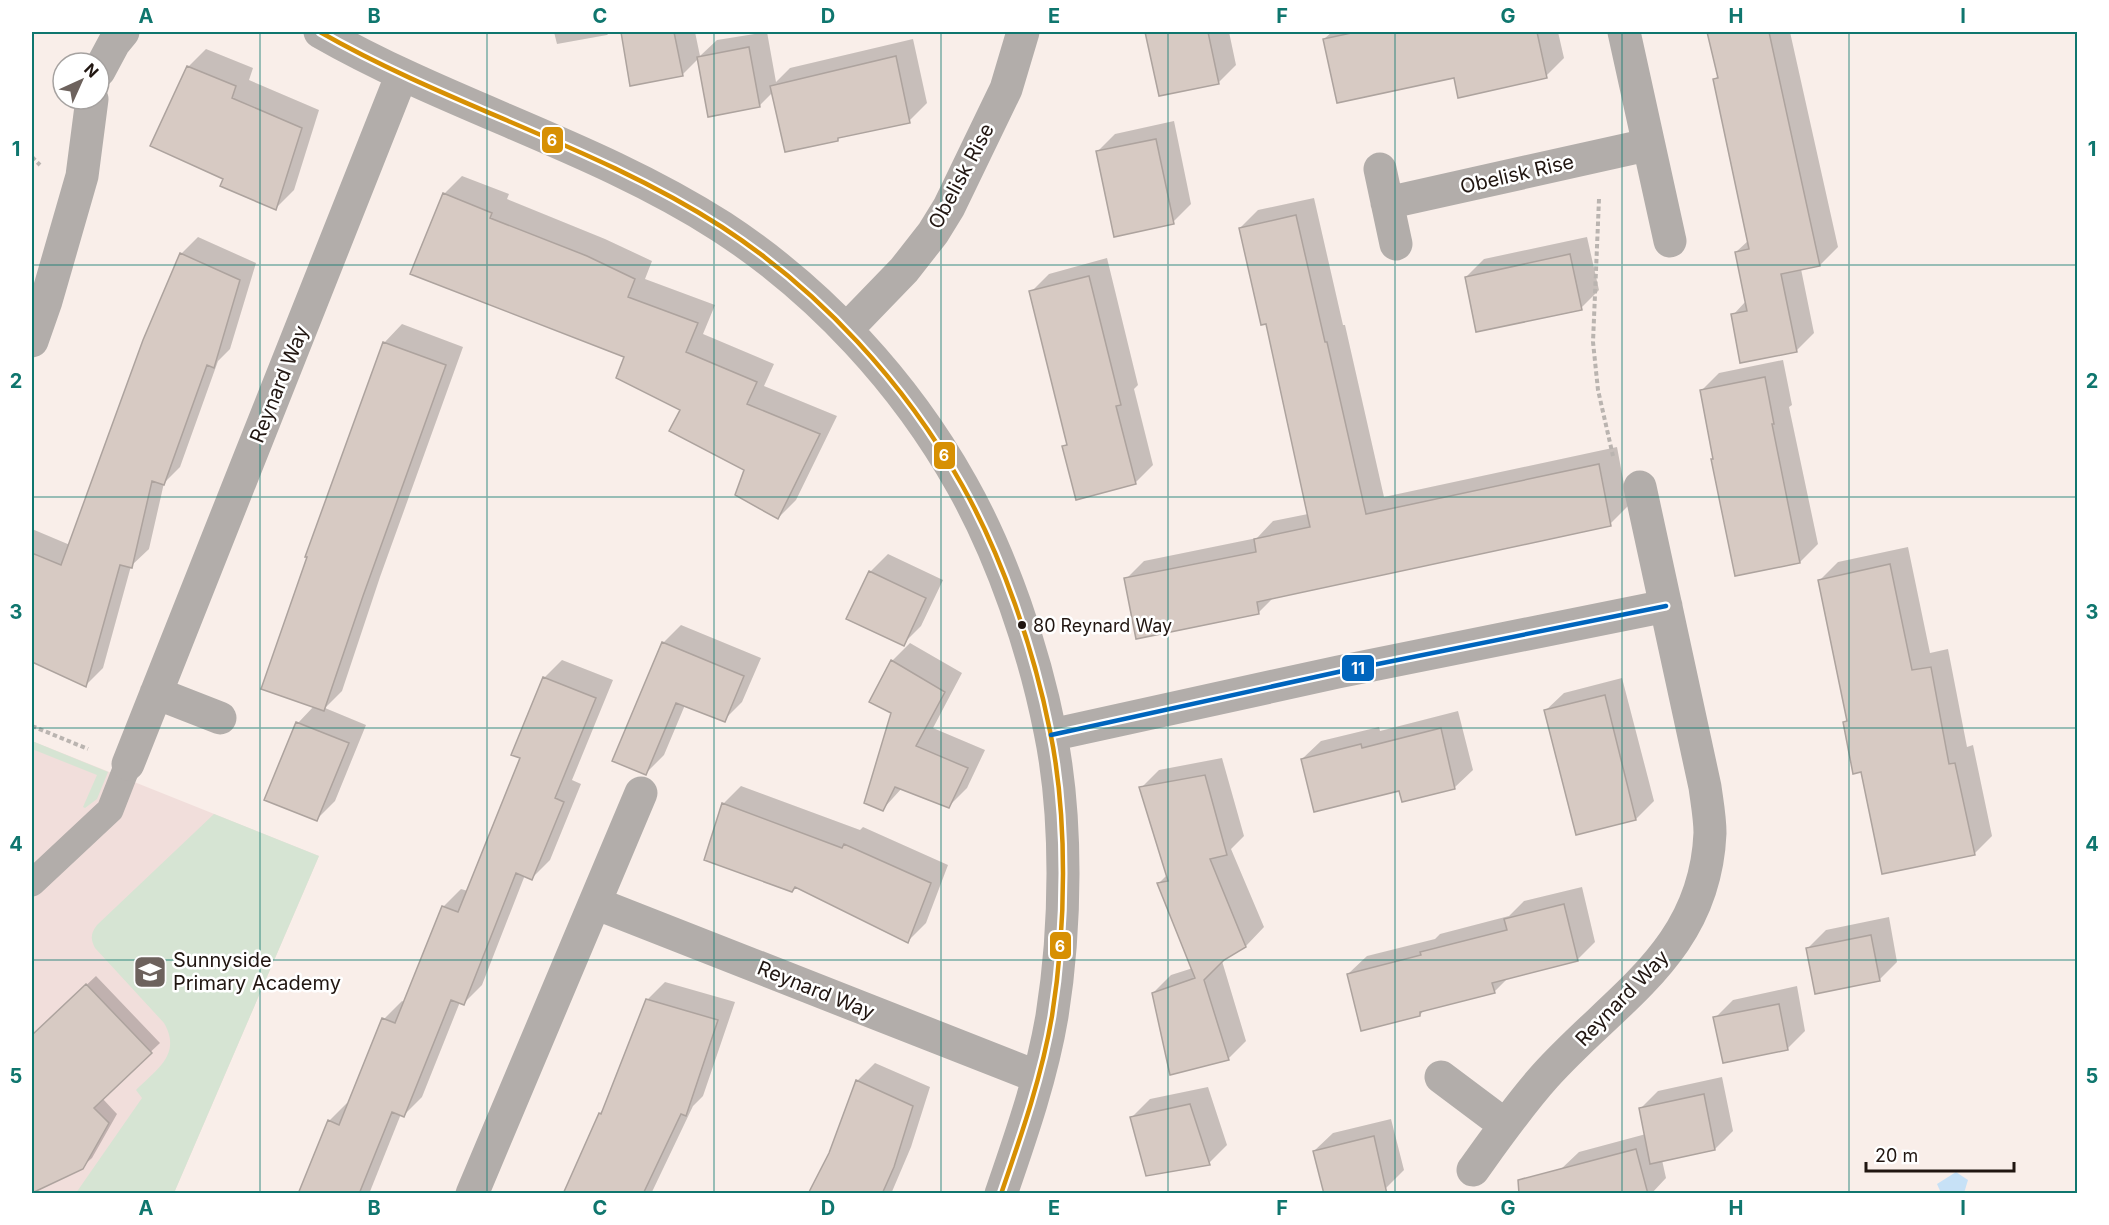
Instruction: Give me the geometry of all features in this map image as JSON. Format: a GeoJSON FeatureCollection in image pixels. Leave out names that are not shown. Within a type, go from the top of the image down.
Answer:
{"type":"FeatureCollection","features":[{"type":"Feature","properties":{"kind":"street"},"geometry":{"type":"LineString","coordinates":[[110,51],[123,32]]}},
{"type":"Feature","properties":{"kind":"street"},"geometry":{"type":"LineString","coordinates":[[320,32],[402,74],[616,169],[672,198],[722,228],[765,258],[810,295],[846,330],[913,410],[962,486],[991,543],[1036,667],[1051,735],[1060,814],[1063,904],[1052,1017],[1038,1077],[1001,1194]]}},
{"type":"Feature","properties":{"kind":"street","name":"Obelisk Rise"},"geometry":{"type":"LineString","coordinates":[[846,330],[904,270],[933,233],[949,207],[1006,90],[1023,32]]}},
{"type":"Feature","properties":{"kind":"street"},"geometry":{"type":"LineString","coordinates":[[1624,32],[1647,145],[1670,241]]}},
{"type":"Feature","properties":{"kind":"street","name":"Reynard Way"},"geometry":{"type":"LineString","coordinates":[[128,764],[402,74]]}},
{"type":"Feature","properties":{"kind":"street"},"geometry":{"type":"LineString","coordinates":[[32,341],[82,176],[90,111]]}},
{"type":"Feature","properties":{"kind":"street","name":"Obelisk Rise"},"geometry":{"type":"LineString","coordinates":[[1388,203],[1647,145]]}},
{"type":"Feature","properties":{"kind":"street"},"geometry":{"type":"LineString","coordinates":[[1380,169],[1396,244]]}},
{"type":"Feature","properties":{"kind":"street","name":"Reynard Way"},"geometry":{"type":"LineString","coordinates":[[1473,1170],[1505,1125],[1546,1075],[1655,969],[1688,919],[1700,890],[1707,864],[1710,831],[1705,787],[1640,487]]}},
{"type":"Feature","properties":{"kind":"street"},"geometry":{"type":"LineString","coordinates":[[1051,735],[1338,672],[1666,606]]}},
{"type":"Feature","properties":{"kind":"street"},"geometry":{"type":"LineString","coordinates":[[156,693],[220,718]]}},
{"type":"Feature","properties":{"kind":"street"},"geometry":{"type":"LineString","coordinates":[[472,1194],[641,793]]}},
{"type":"Feature","properties":{"kind":"street","name":"Reynard Way"},"geometry":{"type":"LineString","coordinates":[[595,903],[1038,1077]]}},
{"type":"Feature","properties":{"kind":"street"},"geometry":{"type":"LineString","coordinates":[[1441,1077],[1505,1125]]}},
{"type":"Feature","properties":{"kind":"lane"},"geometry":{"type":"LineString","coordinates":[[32,883],[110,810],[128,764]]}},
{"type":"Feature","properties":{"kind":"path"},"geometry":{"type":"LineString","coordinates":[[1602,155],[1593,342],[1598,390],[1614,463],[1640,487]]}},
{"type":"Feature","properties":{"kind":"path"},"geometry":{"type":"LineString","coordinates":[[32,726],[128,764]]}},
{"type":"Feature","properties":{"kind":"shaded area","name":"Sunnyside Primary Academy"},"geometry":{"type":"Polygon","coordinates":[[[32,741],[319,856],[174,1193],[32,1193],[32,741]]]}},
{"type":"Feature","properties":{"kind":"green space"},"geometry":{"type":"Polygon","coordinates":[[[32,741],[108,772],[97,799],[85,808],[83,807],[97,775],[32,749],[32,741]]]}},
{"type":"Feature","properties":{"kind":"green space"},"geometry":{"type":"Polygon","coordinates":[[[214,814],[319,856],[174,1193],[76,1193],[142,1098],[136,1090],[165,1060],[170,1044],[164,1023],[95,948],[92,933],[97,925],[214,814]]]}},
{"type":"Feature","properties":{"kind":"water"},"geometry":{"type":"Polygon","coordinates":[[[1956,1172],[1968,1180],[1964,1193],[1941,1193],[1937,1184],[1956,1172]]]}},
{"type":"Feature","properties":{"kind":"building"},"geometry":{"type":"Polygon","coordinates":[[[621,32],[674,32],[683,76],[630,86],[621,32]]]}},
{"type":"Feature","properties":{"kind":"building"},"geometry":{"type":"Polygon","coordinates":[[[1145,32],[1208,32],[1219,84],[1159,96],[1145,32]]]}},
{"type":"Feature","properties":{"kind":"building"},"geometry":{"type":"Polygon","coordinates":[[[1356,32],[1537,32],[1547,78],[1458,98],[1454,78],[1337,103],[1323,39],[1356,32]]]}},
{"type":"Feature","properties":{"kind":"building"},"geometry":{"type":"Polygon","coordinates":[[[1707,32],[1769,32],[1820,266],[1781,274],[1797,352],[1740,363],[1731,314],[1747,311],[1735,252],[1749,249],[1713,79],[1718,78],[1707,32]]]}},
{"type":"Feature","properties":{"kind":"building"},"geometry":{"type":"Polygon","coordinates":[[[749,47],[760,107],[708,117],[697,57],[749,47]]]}},
{"type":"Feature","properties":{"kind":"building"},"geometry":{"type":"Polygon","coordinates":[[[896,56],[910,123],[785,152],[770,86],[896,56]]]}},
{"type":"Feature","properties":{"kind":"building"},"geometry":{"type":"Polygon","coordinates":[[[187,66],[236,86],[232,98],[302,128],[276,210],[220,186],[223,179],[150,146],[187,66]]]}},
{"type":"Feature","properties":{"kind":"building"},"geometry":{"type":"Polygon","coordinates":[[[1156,139],[1174,224],[1114,237],[1096,151],[1156,139]]]}},
{"type":"Feature","properties":{"kind":"building"},"geometry":{"type":"Polygon","coordinates":[[[443,193],[492,213],[490,218],[587,256],[635,279],[628,297],[698,323],[686,352],[757,382],[747,404],[820,434],[778,519],[735,495],[744,470],[669,431],[680,410],[616,378],[624,357],[410,274],[443,193]]]}},
{"type":"Feature","properties":{"kind":"building"},"geometry":{"type":"Polygon","coordinates":[[[1296,215],[1366,514],[1599,464],[1611,526],[1257,602],[1259,614],[1136,639],[1124,578],[1256,552],[1254,539],[1310,527],[1266,324],[1261,325],[1239,228],[1296,215]]]}},
{"type":"Feature","properties":{"kind":"building"},"geometry":{"type":"Polygon","coordinates":[[[180,253],[240,280],[214,368],[207,365],[164,485],[152,481],[132,568],[120,565],[86,687],[32,662],[32,553],[61,565],[143,340],[180,253]]]}},
{"type":"Feature","properties":{"kind":"building"},"geometry":{"type":"Polygon","coordinates":[[[1570,254],[1582,310],[1476,332],[1465,277],[1570,254]]]}},
{"type":"Feature","properties":{"kind":"building"},"geometry":{"type":"Polygon","coordinates":[[[1089,276],[1121,405],[1116,406],[1136,484],[1076,500],[1062,446],[1067,445],[1029,291],[1089,276]]]}},
{"type":"Feature","properties":{"kind":"building"},"geometry":{"type":"Polygon","coordinates":[[[383,342],[446,365],[324,711],[261,689],[307,557],[305,557],[383,342]]]}},
{"type":"Feature","properties":{"kind":"building"},"geometry":{"type":"Polygon","coordinates":[[[1765,377],[1774,424],[1772,424],[1800,563],[1735,576],[1711,459],[1713,459],[1700,390],[1765,377]]]}},
{"type":"Feature","properties":{"kind":"building"},"geometry":{"type":"Polygon","coordinates":[[[1890,564],[1912,670],[1931,667],[1949,764],[1955,763],[1975,855],[1882,874],[1861,772],[1853,774],[1843,722],[1847,721],[1818,580],[1890,564]]]}},
{"type":"Feature","properties":{"kind":"building"},"geometry":{"type":"Polygon","coordinates":[[[869,571],[926,598],[904,646],[846,619],[869,571]]]}},
{"type":"Feature","properties":{"kind":"building"},"geometry":{"type":"Polygon","coordinates":[[[662,642],[744,676],[725,722],[676,703],[646,775],[612,761],[662,642]]]}},
{"type":"Feature","properties":{"kind":"building"},"geometry":{"type":"Polygon","coordinates":[[[891,660],[945,692],[916,746],[968,768],[949,808],[895,787],[883,811],[864,803],[891,713],[869,702],[891,660]]]}},
{"type":"Feature","properties":{"kind":"building"},"geometry":{"type":"Polygon","coordinates":[[[543,677],[596,698],[555,798],[564,802],[532,880],[516,873],[464,1005],[451,1000],[404,1117],[392,1112],[359,1194],[298,1194],[328,1120],[339,1125],[382,1018],[395,1023],[442,906],[458,912],[520,758],[511,755],[543,677]]]}},
{"type":"Feature","properties":{"kind":"building"},"geometry":{"type":"Polygon","coordinates":[[[1605,695],[1636,820],[1576,835],[1544,710],[1605,695]]]}},
{"type":"Feature","properties":{"kind":"building"},"geometry":{"type":"Polygon","coordinates":[[[296,722],[349,743],[317,821],[264,800],[296,722]]]}},
{"type":"Feature","properties":{"kind":"building"},"geometry":{"type":"Polygon","coordinates":[[[1441,728],[1455,789],[1402,802],[1399,791],[1314,812],[1301,759],[1361,744],[1362,748],[1441,728]]]}},
{"type":"Feature","properties":{"kind":"building"},"geometry":{"type":"Polygon","coordinates":[[[1205,775],[1227,855],[1210,859],[1246,947],[1224,960],[1204,980],[1229,1060],[1170,1075],[1152,993],[1195,978],[1157,883],[1168,881],[1139,787],[1205,775]]]}},
{"type":"Feature","properties":{"kind":"building"},"geometry":{"type":"Polygon","coordinates":[[[722,803],[842,848],[844,844],[931,883],[908,943],[795,887],[792,892],[704,860],[722,803]]]}},
{"type":"Feature","properties":{"kind":"building"},"geometry":{"type":"Polygon","coordinates":[[[1564,904],[1578,961],[1492,983],[1495,993],[1420,1012],[1420,1016],[1361,1031],[1347,974],[1421,955],[1420,952],[1507,930],[1504,919],[1564,904]]]}},
{"type":"Feature","properties":{"kind":"building"},"geometry":{"type":"Polygon","coordinates":[[[1871,935],[1880,981],[1815,994],[1806,948],[1871,935]]]}},
{"type":"Feature","properties":{"kind":"building"},"geometry":{"type":"Polygon","coordinates":[[[86,984],[152,1053],[94,1108],[109,1123],[83,1169],[32,1193],[32,1035],[86,984]]]}},
{"type":"Feature","properties":{"kind":"building"},"geometry":{"type":"Polygon","coordinates":[[[646,999],[718,1020],[686,1116],[681,1114],[643,1194],[563,1194],[599,1113],[601,1114],[646,999]]]}},
{"type":"Feature","properties":{"kind":"building"},"geometry":{"type":"Polygon","coordinates":[[[1779,1004],[1788,1050],[1723,1063],[1713,1017],[1779,1004]]]}},
{"type":"Feature","properties":{"kind":"building"},"geometry":{"type":"Polygon","coordinates":[[[856,1080],[913,1106],[894,1167],[882,1194],[808,1194],[829,1153],[856,1080]]]}},
{"type":"Feature","properties":{"kind":"building"},"geometry":{"type":"Polygon","coordinates":[[[1704,1094],[1715,1150],[1650,1164],[1639,1108],[1704,1094]]]}},
{"type":"Feature","properties":{"kind":"building"},"geometry":{"type":"Polygon","coordinates":[[[1190,1104],[1210,1165],[1146,1176],[1130,1117],[1190,1104]]]}},
{"type":"Feature","properties":{"kind":"building"},"geometry":{"type":"Polygon","coordinates":[[[1374,1136],[1387,1194],[1324,1194],[1313,1151],[1374,1136]]]}},
{"type":"Feature","properties":{"kind":"building"},"geometry":{"type":"Polygon","coordinates":[[[1636,1149],[1648,1194],[1519,1194],[1518,1180],[1636,1149]]]}},
{"type":"Feature","properties":{"kind":"transit line","name":"6"},"geometry":{"type":"LineString","coordinates":[[320,32],[420,82],[573,149],[674,198],[758,252],[826,310],[887,375],[939,447],[962,485],[990,542],[1026,636],[1050,731],[1056,765],[1062,836],[1060,947],[1052,1016],[1037,1083],[1001,1194]]}},
{"type":"Feature","properties":{"kind":"transit line","name":"11"},"geometry":{"type":"LineString","coordinates":[[1051,735],[1338,672],[1666,606]]}},
{"type":"Feature","properties":{"kind":"place","name":"80 Reynard Way"},"geometry":{"type":"Point","coordinates":[1022,625]}},
{"type":"Feature","properties":{"kind":"place","name":"Sunnyside Primary Academy"},"geometry":{"type":"Point","coordinates":[150,972]}}]}
